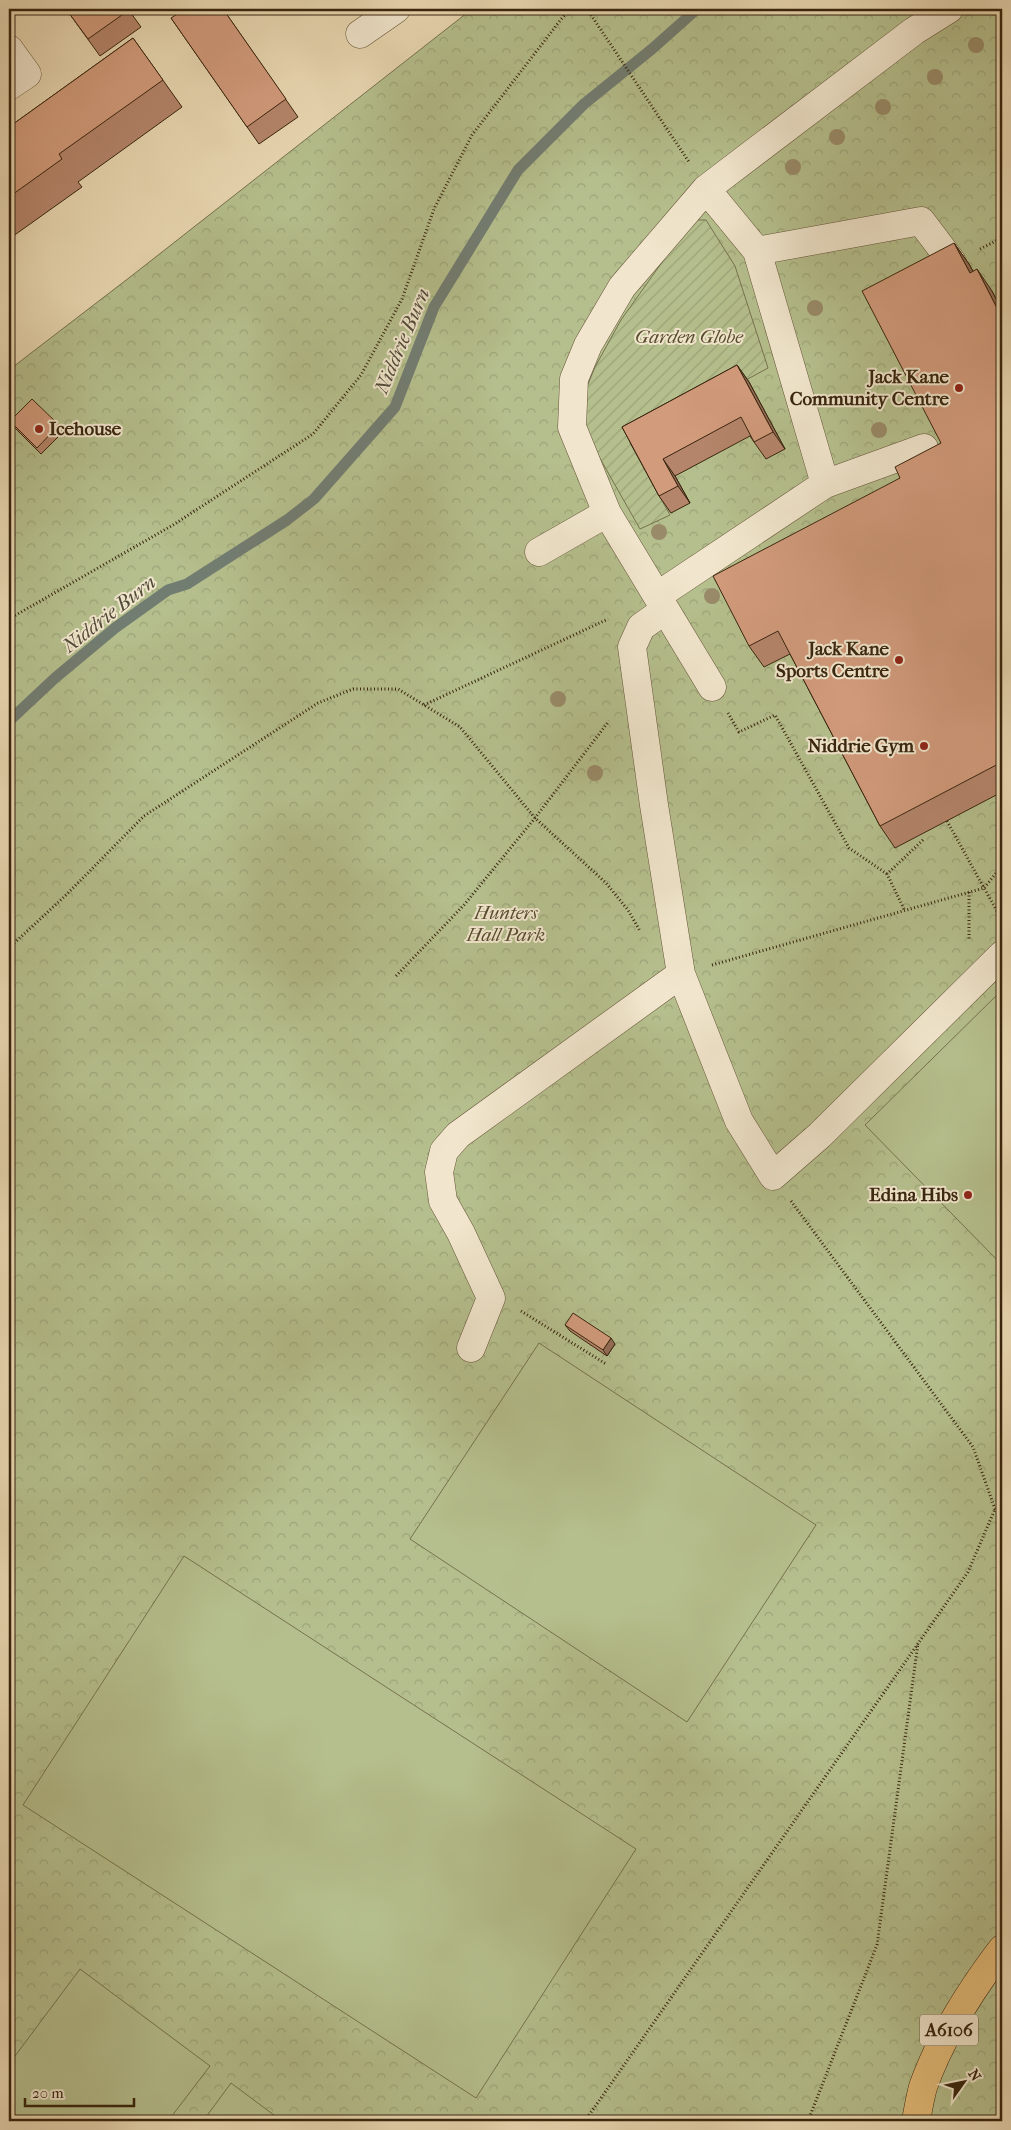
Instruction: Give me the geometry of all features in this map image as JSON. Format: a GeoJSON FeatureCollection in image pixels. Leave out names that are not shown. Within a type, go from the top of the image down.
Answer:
{"type":"FeatureCollection","features":[{"type":"Feature","properties":{"kind":"main road","name":"A6106"},"geometry":{"type":"LineString","coordinates":[[916,2121],[923,2088],[943,2039],[975,1986],[1002,1949]]}},
{"type":"Feature","properties":{"kind":"street"},"geometry":{"type":"LineString","coordinates":[[360,34],[396,9]]}},
{"type":"Feature","properties":{"kind":"street"},"geometry":{"type":"LineString","coordinates":[[712,687],[606,513],[572,428],[574,378],[588,345],[622,287],[706,189],[914,32],[949,9]]}},
{"type":"Feature","properties":{"kind":"street"},"geometry":{"type":"LineString","coordinates":[[9,49],[27,74],[9,86]]}},
{"type":"Feature","properties":{"kind":"street"},"geometry":{"type":"LineString","coordinates":[[706,189],[757,251],[825,484]]}},
{"type":"Feature","properties":{"kind":"street"},"geometry":{"type":"LineString","coordinates":[[757,251],[921,221],[952,262]]}},
{"type":"Feature","properties":{"kind":"street"},"geometry":{"type":"LineString","coordinates":[[924,448],[825,484],[661,603],[641,627],[632,647],[681,974],[739,1121],[773,1176],[820,1136],[1002,955]]}},
{"type":"Feature","properties":{"kind":"street"},"geometry":{"type":"LineString","coordinates":[[539,552],[606,513]]}},
{"type":"Feature","properties":{"kind":"street"},"geometry":{"type":"LineString","coordinates":[[471,1348],[491,1298],[461,1233],[443,1201],[439,1172],[444,1151],[458,1135],[681,974]]}},
{"type":"Feature","properties":{"kind":"path"},"geometry":{"type":"LineString","coordinates":[[9,619],[173,525],[313,434],[361,374],[402,299],[434,209],[472,135],[569,9]]}},
{"type":"Feature","properties":{"kind":"path"},"geometry":{"type":"LineString","coordinates":[[587,9],[670,130]]}},
{"type":"Feature","properties":{"kind":"path"},"geometry":{"type":"LineString","coordinates":[[423,705],[612,617]]}},
{"type":"Feature","properties":{"kind":"path"},"geometry":{"type":"LineString","coordinates":[[396,976],[464,905],[535,818],[637,685]]}},
{"type":"Feature","properties":{"kind":"path"},"geometry":{"type":"LineString","coordinates":[[712,687],[740,732],[775,715],[848,848],[887,874],[904,909]]}},
{"type":"Feature","properties":{"kind":"path"},"geometry":{"type":"LineString","coordinates":[[9,948],[65,896],[144,816],[318,703],[353,690],[398,689],[460,727],[535,818],[606,883],[628,910],[643,936]]}},
{"type":"Feature","properties":{"kind":"path"},"geometry":{"type":"LineString","coordinates":[[947,821],[1002,920]]}},
{"type":"Feature","properties":{"kind":"path"},"geometry":{"type":"LineString","coordinates":[[887,874],[924,839]]}},
{"type":"Feature","properties":{"kind":"path"},"geometry":{"type":"LineString","coordinates":[[681,974],[904,909],[984,888],[1002,866]]}},
{"type":"Feature","properties":{"kind":"path"},"geometry":{"type":"LineString","coordinates":[[585,2121],[968,1572],[995,1509],[973,1447],[773,1176]]}},
{"type":"Feature","properties":{"kind":"path"},"geometry":{"type":"LineString","coordinates":[[491,1298],[516,1307],[606,1364]]}},
{"type":"Feature","properties":{"kind":"path"},"geometry":{"type":"LineString","coordinates":[[995,1509],[1002,1512]]}},
{"type":"Feature","properties":{"kind":"path"},"geometry":{"type":"LineString","coordinates":[[808,2121],[877,1945],[918,1643]]}},
{"type":"Feature","properties":{"kind":"green space","name":"Hunters Hall Park"},"geometry":{"type":"Polygon","coordinates":[[[472,9],[1002,9],[1002,2121],[9,2121],[9,370],[472,9]]]}},
{"type":"Feature","properties":{"kind":"green space","name":"Garden Globe"},"geometry":{"type":"Polygon","coordinates":[[[692,220],[706,220],[735,266],[768,368],[630,443],[670,515],[640,529],[585,432],[582,399],[595,367],[621,320],[692,220]]]}},
{"type":"Feature","properties":{"kind":"green space","name":"Edina Hibs"},"geometry":{"type":"Polygon","coordinates":[[[1002,990],[1002,1265],[865,1125],[1002,990]]]}},
{"type":"Feature","properties":{"kind":"green space"},"geometry":{"type":"Polygon","coordinates":[[[539,1343],[816,1525],[687,1722],[410,1539],[539,1343]]]}},
{"type":"Feature","properties":{"kind":"green space"},"geometry":{"type":"Polygon","coordinates":[[[184,1556],[636,1849],[476,2098],[23,1805],[184,1556]]]}},
{"type":"Feature","properties":{"kind":"green space"},"geometry":{"type":"Polygon","coordinates":[[[80,1969],[210,2066],[168,2121],[9,2121],[9,2064],[80,1969]]]}},
{"type":"Feature","properties":{"kind":"green space"},"geometry":{"type":"Polygon","coordinates":[[[231,2083],[282,2121],[203,2121],[231,2083]]]}},
{"type":"Feature","properties":{"kind":"building"},"geometry":{"type":"Polygon","coordinates":[[[66,9],[128,9],[129,10],[88,39],[66,9]]]}},
{"type":"Feature","properties":{"kind":"building"},"geometry":{"type":"Polygon","coordinates":[[[185,9],[223,9],[286,99],[247,127],[171,18],[185,9]]]}},
{"type":"Feature","properties":{"kind":"building"},"geometry":{"type":"Polygon","coordinates":[[[133,38],[163,80],[59,154],[62,159],[9,197],[9,127],[133,38]]]}},
{"type":"Feature","properties":{"kind":"building","name":"Jack Kane Sports Centre"},"geometry":{"type":"Polygon","coordinates":[[[954,243],[970,273],[977,269],[1002,318],[1002,762],[880,826],[778,631],[749,646],[713,576],[900,478],[895,467],[941,443],[862,291],[954,243]]]}},
{"type":"Feature","properties":{"kind":"building"},"geometry":{"type":"Polygon","coordinates":[[[737,365],[773,432],[754,442],[741,417],[663,459],[678,486],[659,496],[622,427],[737,365]]]}},
{"type":"Feature","properties":{"kind":"building","name":"Icehouse"},"geometry":{"type":"Polygon","coordinates":[[[32,399],[59,425],[37,448],[10,421],[32,399]]]}},
{"type":"Feature","properties":{"kind":"building"},"geometry":{"type":"Polygon","coordinates":[[[573,1313],[611,1338],[603,1350],[565,1325],[573,1313]]]}},
{"type":"Feature","properties":{"kind":"waterway","name":"Niddrie Burn"},"geometry":{"type":"LineString","coordinates":[[9,721],[55,678],[115,628],[168,590],[187,584],[287,520],[314,499],[395,407],[434,307],[518,170],[584,104],[652,49],[697,9]]}},
{"type":"Feature","properties":{"kind":"place","name":"Jack Kane Community Centre"},"geometry":{"type":"Point","coordinates":[959,388]}},
{"type":"Feature","properties":{"kind":"place","name":"Icehouse"},"geometry":{"type":"Point","coordinates":[39,429]}},
{"type":"Feature","properties":{"kind":"place","name":"Jack Kane Sports Centre"},"geometry":{"type":"Point","coordinates":[899,660]}},
{"type":"Feature","properties":{"kind":"place","name":"Niddrie Gym"},"geometry":{"type":"Point","coordinates":[924,746]}},
{"type":"Feature","properties":{"kind":"place","name":"Edina Hibs"},"geometry":{"type":"Point","coordinates":[968,1195]}}]}
